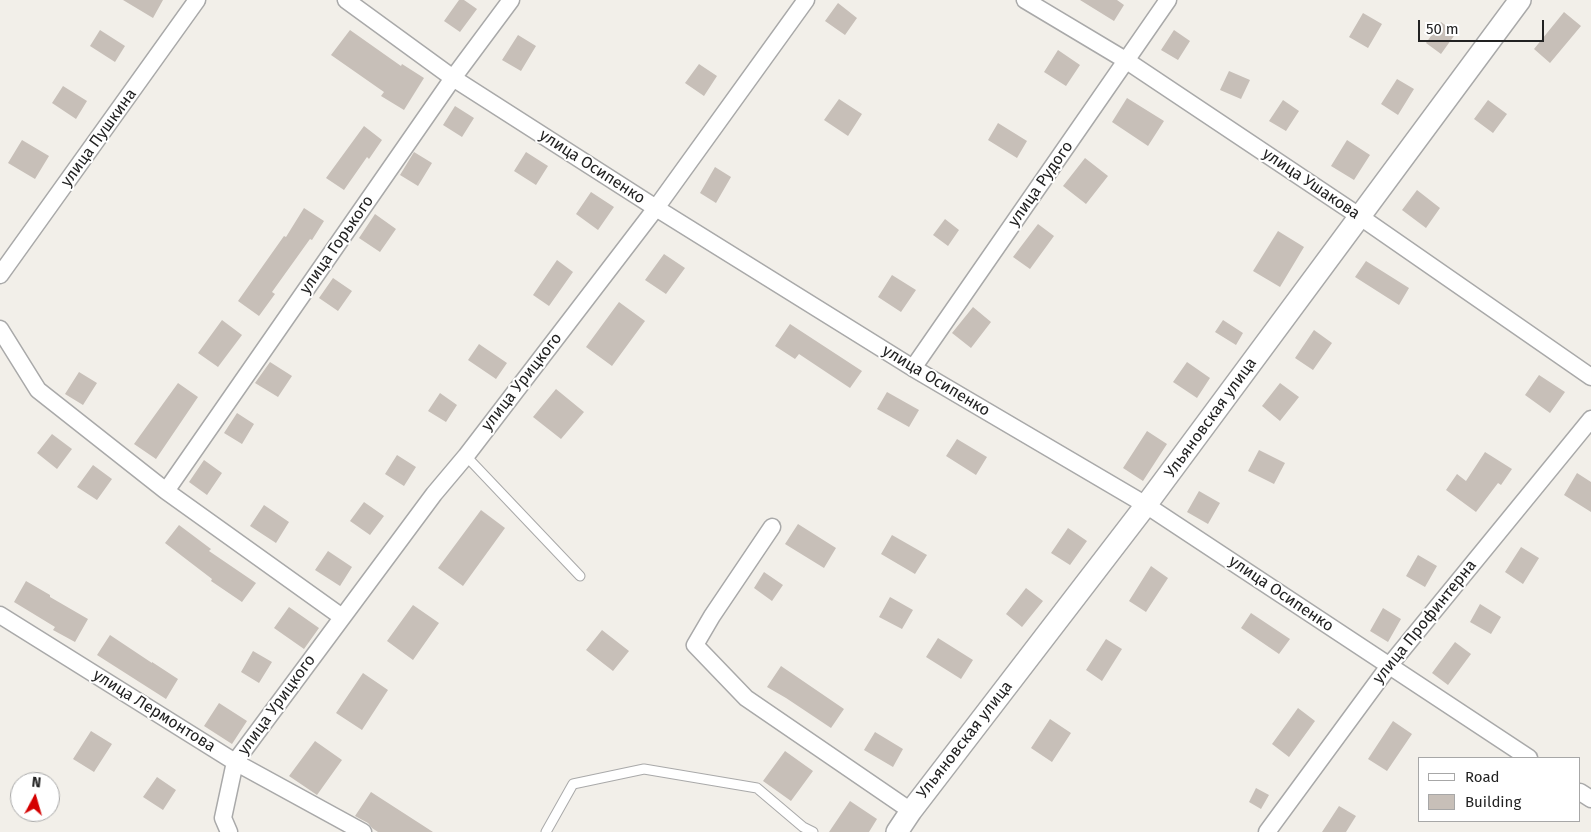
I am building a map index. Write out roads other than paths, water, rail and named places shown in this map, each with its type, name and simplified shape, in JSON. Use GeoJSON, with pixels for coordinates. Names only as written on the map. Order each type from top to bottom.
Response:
{"type":"FeatureCollection","features":[{"type":"Feature","properties":{"kind":"street","name":"улица Пушкина"},"geometry":{"type":"LineString","coordinates":[[0,275],[198,0]]}},
{"type":"Feature","properties":{"kind":"street","name":"улица Осипенко"},"geometry":{"type":"LineString","coordinates":[[346,0],[454,78],[656,208],[913,368],[1146,505],[1527,757]]}},
{"type":"Feature","properties":{"kind":"street","name":"улица Горького"},"geometry":{"type":"LineString","coordinates":[[166,491],[454,78],[511,0]]}},
{"type":"Feature","properties":{"kind":"street","name":"улица Урицкого"},"geometry":{"type":"LineString","coordinates":[[235,762],[434,494],[466,456],[656,208],[806,0]]}},
{"type":"Feature","properties":{"kind":"street","name":"улица Ушакова"},"geometry":{"type":"LineString","coordinates":[[1025,0],[1127,61],[1359,216],[1591,378]]}},
{"type":"Feature","properties":{"kind":"street","name":"улица Рудого"},"geometry":{"type":"LineString","coordinates":[[913,368],[1168,0]]}},
{"type":"Feature","properties":{"kind":"street","name":"Ульяновская улица"},"geometry":{"type":"LineString","coordinates":[[897,832],[911,811],[1146,505],[1520,0]]}},
{"type":"Feature","properties":{"kind":"street"},"geometry":{"type":"LineString","coordinates":[[0,329],[38,390],[166,491],[342,617]]}},
{"type":"Feature","properties":{"kind":"street","name":"улица Профинтерна"},"geometry":{"type":"LineString","coordinates":[[1267,832],[1389,666],[1591,419]]}},
{"type":"Feature","properties":{"kind":"street"},"geometry":{"type":"LineString","coordinates":[[772,527],[712,616],[695,646],[746,698],[911,811]]}},
{"type":"Feature","properties":{"kind":"street","name":"улица Лермонтова"},"geometry":{"type":"LineString","coordinates":[[0,615],[235,762],[363,832]]}},
{"type":"Feature","properties":{"kind":"street"},"geometry":{"type":"LineString","coordinates":[[228,832],[223,818],[235,762]]}},
{"type":"Feature","properties":{"kind":"lane"},"geometry":{"type":"LineString","coordinates":[[466,456],[580,576]]}},
{"type":"Feature","properties":{"kind":"lane"},"geometry":{"type":"LineString","coordinates":[[546,832],[573,784],[644,769],[757,788],[813,832]]}}]}
